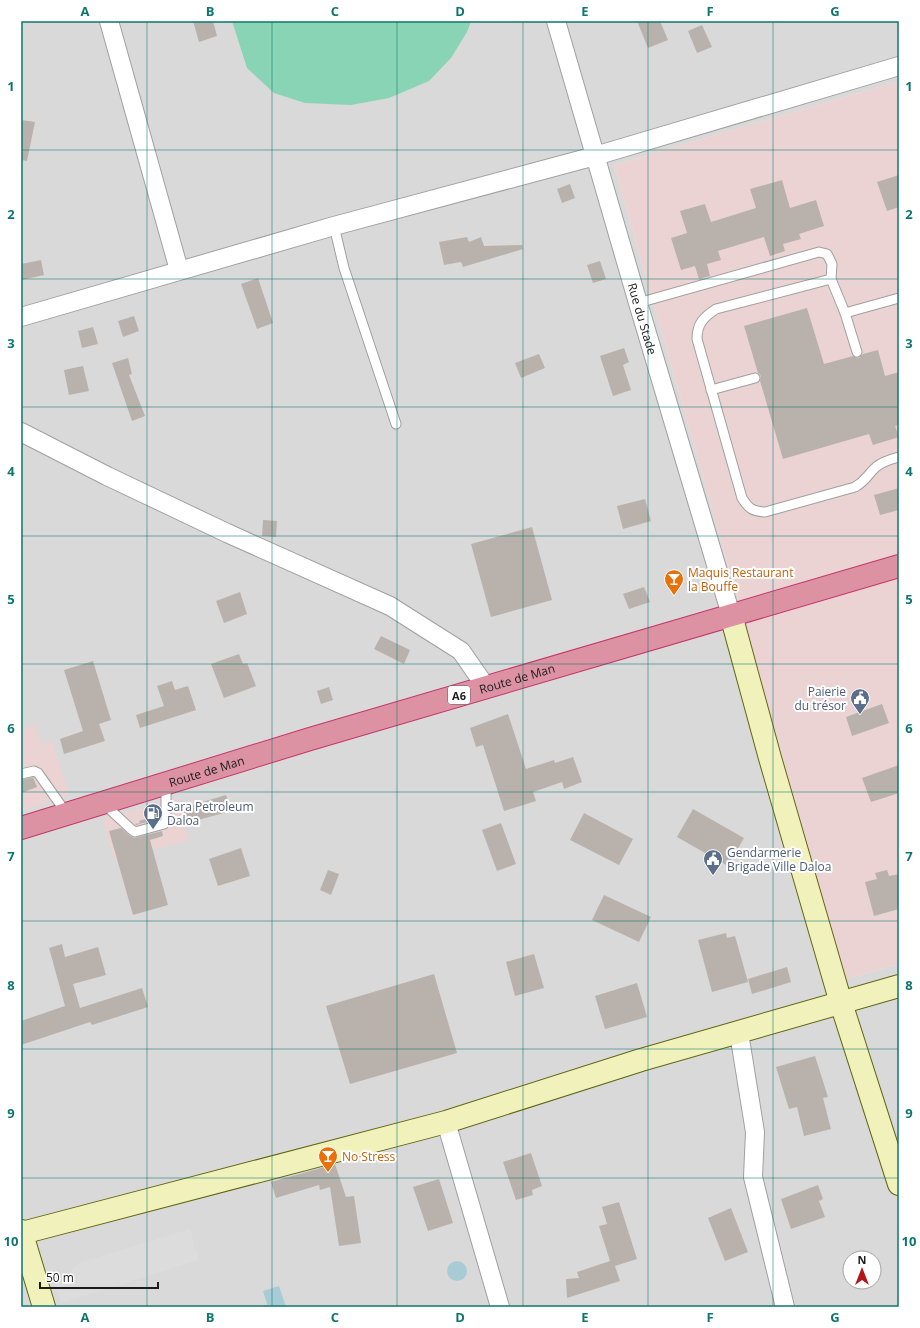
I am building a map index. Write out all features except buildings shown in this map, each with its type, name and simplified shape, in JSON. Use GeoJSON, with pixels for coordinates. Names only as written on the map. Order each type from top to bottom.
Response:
{"type":"FeatureCollection","features":[{"type":"Feature","properties":{"kind":"highway","name":"Route de Man"},"geometry":{"type":"LineString","coordinates":[[21,828],[310,739],[899,566]]}},
{"type":"Feature","properties":{"kind":"street"},"geometry":{"type":"LineString","coordinates":[[108,21],[179,270]]}},
{"type":"Feature","properties":{"kind":"street","name":"Rue du Stade"},"geometry":{"type":"LineString","coordinates":[[556,21],[594,156],[731,615]]}},
{"type":"Feature","properties":{"kind":"street"},"geometry":{"type":"LineString","coordinates":[[21,317],[334,226],[594,156],[899,66]]}},
{"type":"Feature","properties":{"kind":"street"},"geometry":{"type":"LineString","coordinates":[[21,432],[164,503],[390,606],[461,651],[486,688]]}},
{"type":"Feature","properties":{"kind":"street"},"geometry":{"type":"LineString","coordinates":[[731,615],[770,758],[842,1003],[899,1184]]}},
{"type":"Feature","properties":{"kind":"street"},"geometry":{"type":"LineString","coordinates":[[44,1307],[21,1232],[446,1122],[641,1060],[899,986]]}},
{"type":"Feature","properties":{"kind":"street"},"geometry":{"type":"LineString","coordinates":[[740,1032],[755,1132],[753,1177],[785,1307]]}},
{"type":"Feature","properties":{"kind":"street"},"geometry":{"type":"LineString","coordinates":[[446,1122],[500,1307]]}},
{"type":"Feature","properties":{"kind":"lane"},"geometry":{"type":"LineString","coordinates":[[334,226],[344,268],[396,424]]}},
{"type":"Feature","properties":{"kind":"lane"},"geometry":{"type":"LineString","coordinates":[[638,303],[819,252],[827,254],[832,264],[831,279],[845,313],[857,352]]}},
{"type":"Feature","properties":{"kind":"lane"},"geometry":{"type":"LineString","coordinates":[[831,279],[716,309],[706,315],[700,322],[697,330],[697,339],[742,498],[748,507],[756,511],[765,512],[855,487],[864,481],[876,468],[888,460],[899,457]]}},
{"type":"Feature","properties":{"kind":"lane"},"geometry":{"type":"LineString","coordinates":[[845,313],[899,298]]}},
{"type":"Feature","properties":{"kind":"lane"},"geometry":{"type":"LineString","coordinates":[[711,390],[755,378]]}},
{"type":"Feature","properties":{"kind":"lane"},"geometry":{"type":"LineString","coordinates":[[21,774],[34,771],[38,773],[67,814]]}},
{"type":"Feature","properties":{"kind":"lane"},"geometry":{"type":"LineString","coordinates":[[104,803],[132,830],[138,832],[166,823],[166,784]]}},
{"type":"Feature","properties":{"kind":"shaded area"},"geometry":{"type":"Polygon","coordinates":[[[21,21],[899,21],[899,81],[614,165],[846,979],[899,964],[899,1307],[21,1307],[21,21]]]}},
{"type":"Feature","properties":{"kind":"shaded area"},"geometry":{"type":"Polygon","coordinates":[[[899,81],[899,964],[846,979],[614,165],[899,81]]]}},
{"type":"Feature","properties":{"kind":"shaded area"},"geometry":{"type":"Polygon","coordinates":[[[35,725],[41,744],[52,741],[69,795],[21,811],[21,730],[35,725]]]}},
{"type":"Feature","properties":{"kind":"shaded area"},"geometry":{"type":"Polygon","coordinates":[[[177,798],[189,840],[114,860],[103,819],[177,798]]]}},
{"type":"Feature","properties":{"kind":"shaded area"},"geometry":{"type":"Polygon","coordinates":[[[190,1229],[199,1260],[61,1303],[56,1285],[79,1263],[190,1229]]]}},
{"type":"Feature","properties":{"kind":"green space"},"geometry":{"type":"Polygon","coordinates":[[[232,21],[471,21],[467,32],[451,58],[429,81],[389,98],[351,105],[305,103],[274,93],[247,68],[232,21]]]}},
{"type":"Feature","properties":{"kind":"water"},"geometry":{"type":"Polygon","coordinates":[[[457,1261],[464,1264],[467,1271],[464,1278],[457,1281],[450,1278],[447,1271],[450,1264],[457,1261]]]}},
{"type":"Feature","properties":{"kind":"water"},"geometry":{"type":"Polygon","coordinates":[[[279,1286],[286,1307],[268,1307],[263,1291],[279,1286]]]}},
{"type":"Feature","properties":{"kind":"place","name":"Maquis Restaurant la Bouffe"},"geometry":{"type":"Point","coordinates":[674,596]}},
{"type":"Feature","properties":{"kind":"place","name":"Paierie du trésor"},"geometry":{"type":"Point","coordinates":[860,715]}},
{"type":"Feature","properties":{"kind":"place","name":"Sara Petroleum Daloa"},"geometry":{"type":"Point","coordinates":[153,830]}},
{"type":"Feature","properties":{"kind":"place","name":"Gendarmerie Brigade Ville Daloa"},"geometry":{"type":"Point","coordinates":[713,876]}},
{"type":"Feature","properties":{"kind":"place","name":"No Stress"},"geometry":{"type":"Point","coordinates":[328,1173]}}]}
